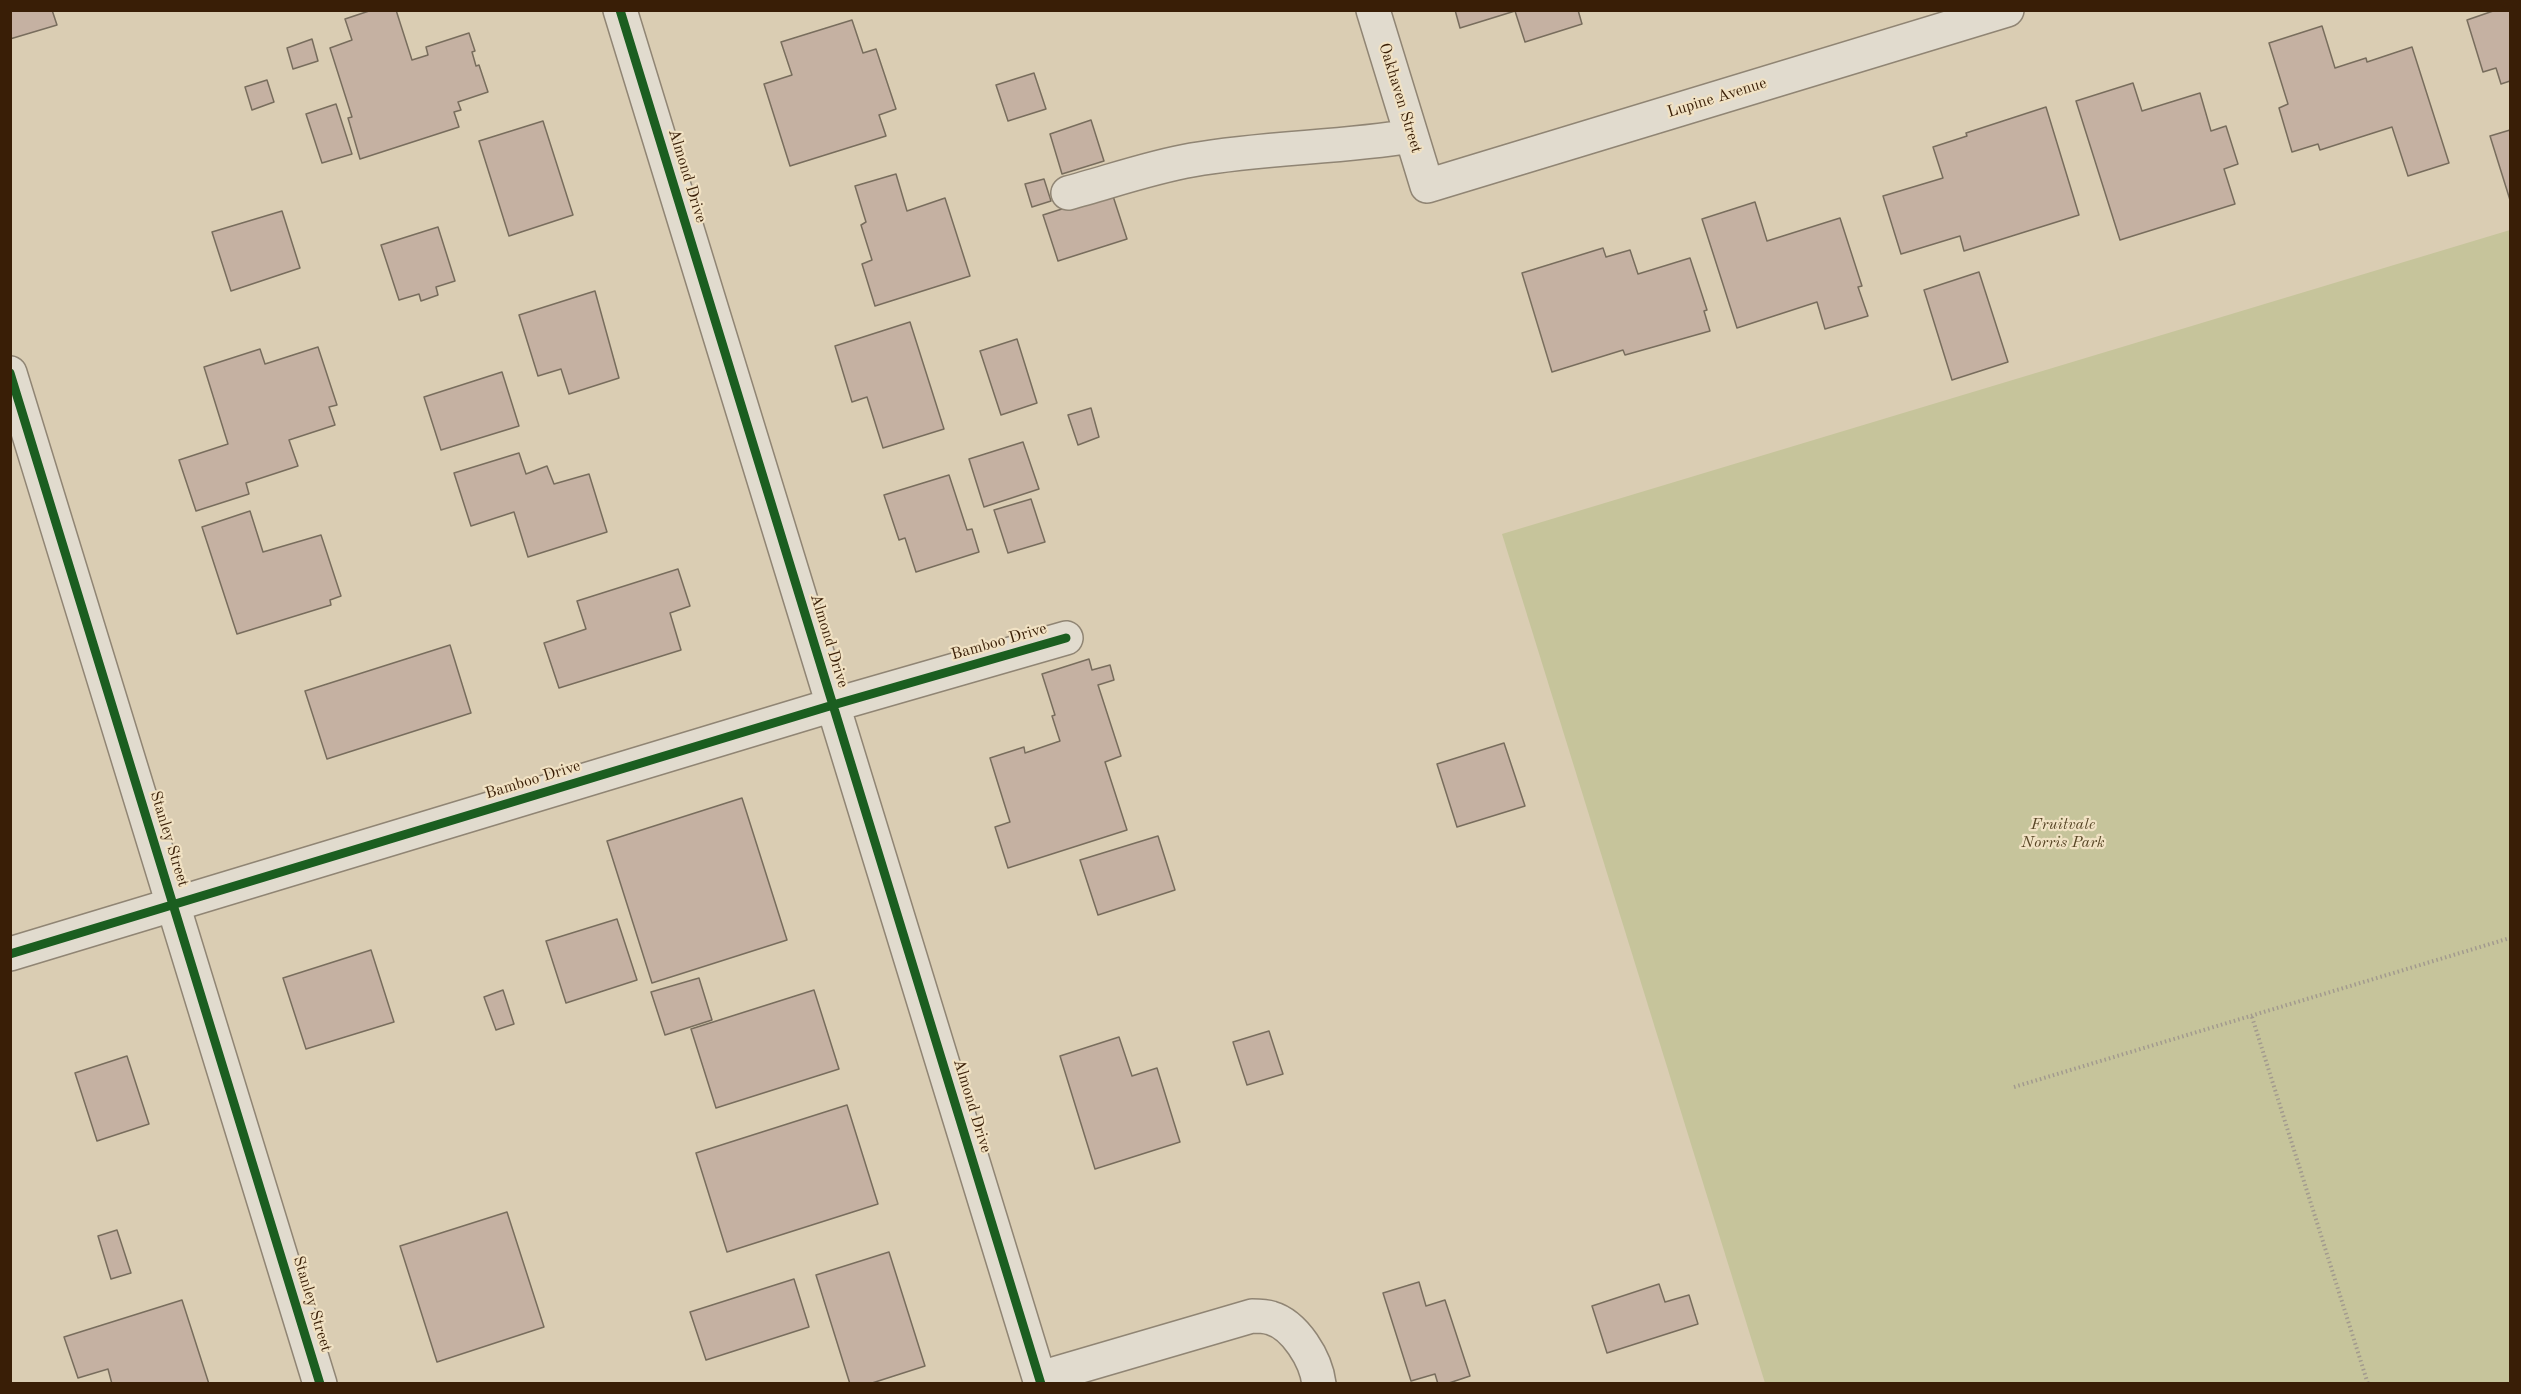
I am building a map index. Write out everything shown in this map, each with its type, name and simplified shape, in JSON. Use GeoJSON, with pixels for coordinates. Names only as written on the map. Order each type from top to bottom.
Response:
{"type":"FeatureCollection","features":[{"type":"Feature","properties":{"kind":"street","name":"Almond Drive"},"geometry":{"type":"LineString","coordinates":[[620,10],[1040,1381]]}},
{"type":"Feature","properties":{"kind":"street","name":"Oakhaven Street"},"geometry":{"type":"LineString","coordinates":[[1373,10],[1427,186]]}},
{"type":"Feature","properties":{"kind":"street","name":"Lupine Avenue"},"geometry":{"type":"LineString","coordinates":[[1427,186],[2007,10]]}},
{"type":"Feature","properties":{"kind":"street"},"geometry":{"type":"LineString","coordinates":[[1068,193],[1191,160],[1280,148],[1383,141],[1411,136]]}},
{"type":"Feature","properties":{"kind":"street","name":"Stanley Street"},"geometry":{"type":"LineString","coordinates":[[10,373],[320,1383]]}},
{"type":"Feature","properties":{"kind":"street","name":"Bamboo Drive"},"geometry":{"type":"LineString","coordinates":[[10,954],[833,705],[1066,638]]}},
{"type":"Feature","properties":{"kind":"street"},"geometry":{"type":"LineString","coordinates":[[1040,1381],[1252,1316],[1272,1318],[1292,1330],[1310,1358],[1319,1383]]}},
{"type":"Feature","properties":{"kind":"path"},"geometry":{"type":"LineString","coordinates":[[2014,1087],[2511,938]]}},
{"type":"Feature","properties":{"kind":"path"},"geometry":{"type":"LineString","coordinates":[[2252,1017],[2367,1383]]}},
{"type":"Feature","properties":{"kind":"green space","name":"Fruitvale Norris Park"},"geometry":{"type":"Polygon","coordinates":[[[2510,230],[2510,1383],[1765,1383],[1502,534],[2510,230]]]}},
{"type":"Feature","properties":{"kind":"building"},"geometry":{"type":"Polygon","coordinates":[[[10,10],[52,10],[57,25],[10,39],[10,10]]]}},
{"type":"Feature","properties":{"kind":"building"},"geometry":{"type":"Polygon","coordinates":[[[372,10],[396,10],[412,60],[428,55],[426,47],[469,33],[475,51],[472,52],[476,66],[479,65],[488,92],[458,102],[461,110],[454,112],[459,127],[360,159],[348,118],[352,117],[330,48],[352,40],[345,19],[372,10]]]}},
{"type":"Feature","properties":{"kind":"building"},"geometry":{"type":"Polygon","coordinates":[[[1455,10],[1578,10],[1582,24],[1525,42],[1515,11],[1460,28],[1455,10]]]}},
{"type":"Feature","properties":{"kind":"building"},"geometry":{"type":"Polygon","coordinates":[[[2496,10],[2510,10],[2510,81],[2501,84],[2496,68],[2483,72],[2467,20],[2496,10]]]}},
{"type":"Feature","properties":{"kind":"building"},"geometry":{"type":"Polygon","coordinates":[[[852,20],[863,53],[876,49],[896,109],[879,115],[886,136],[790,166],[764,84],[792,75],[781,42],[852,20]]]}},
{"type":"Feature","properties":{"kind":"building"},"geometry":{"type":"Polygon","coordinates":[[[2322,26],[2335,68],[2366,58],[2367,62],[2412,47],[2449,163],[2408,176],[2392,127],[2320,150],[2318,144],[2292,152],[2279,108],[2288,104],[2269,43],[2322,26]]]}},
{"type":"Feature","properties":{"kind":"building"},"geometry":{"type":"Polygon","coordinates":[[[312,39],[318,61],[293,69],[287,48],[312,39]]]}},
{"type":"Feature","properties":{"kind":"building"},"geometry":{"type":"Polygon","coordinates":[[[1034,73],[1046,109],[1008,121],[996,85],[1034,73]]]}},
{"type":"Feature","properties":{"kind":"building"},"geometry":{"type":"Polygon","coordinates":[[[267,80],[274,102],[252,110],[245,87],[267,80]]]}},
{"type":"Feature","properties":{"kind":"building"},"geometry":{"type":"Polygon","coordinates":[[[2133,83],[2142,111],[2200,93],[2211,131],[2226,126],[2238,164],[2224,169],[2235,204],[2120,240],[2076,101],[2133,83]]]}},
{"type":"Feature","properties":{"kind":"building"},"geometry":{"type":"Polygon","coordinates":[[[336,104],[352,154],[322,163],[306,114],[336,104]]]}},
{"type":"Feature","properties":{"kind":"building"},"geometry":{"type":"Polygon","coordinates":[[[2046,107],[2079,215],[1964,251],[1960,236],[1901,254],[1883,196],[1943,178],[1933,147],[1967,136],[1966,133],[2046,107]]]}},
{"type":"Feature","properties":{"kind":"building"},"geometry":{"type":"Polygon","coordinates":[[[1091,120],[1104,161],[1062,174],[1050,134],[1091,120]]]}},
{"type":"Feature","properties":{"kind":"building"},"geometry":{"type":"Polygon","coordinates":[[[543,121],[573,215],[509,236],[479,141],[543,121]]]}},
{"type":"Feature","properties":{"kind":"building"},"geometry":{"type":"Polygon","coordinates":[[[2510,130],[2510,200],[2490,136],[2510,130]]]}},
{"type":"Feature","properties":{"kind":"building"},"geometry":{"type":"Polygon","coordinates":[[[896,174],[907,211],[945,198],[970,276],[875,306],[862,264],[872,260],[861,225],[866,222],[855,186],[896,174]]]}},
{"type":"Feature","properties":{"kind":"building"},"geometry":{"type":"Polygon","coordinates":[[[1044,179],[1051,201],[1032,207],[1025,184],[1044,179]]]}},
{"type":"Feature","properties":{"kind":"building"},"geometry":{"type":"Polygon","coordinates":[[[1112,193],[1127,239],[1058,261],[1043,215],[1112,193]]]}},
{"type":"Feature","properties":{"kind":"building"},"geometry":{"type":"Polygon","coordinates":[[[1755,202],[1767,241],[1840,218],[1862,286],[1858,287],[1868,316],[1825,329],[1817,302],[1737,328],[1702,219],[1755,202]]]}},
{"type":"Feature","properties":{"kind":"building"},"geometry":{"type":"Polygon","coordinates":[[[282,211],[300,268],[231,291],[212,232],[282,211]]]}},
{"type":"Feature","properties":{"kind":"building"},"geometry":{"type":"Polygon","coordinates":[[[438,227],[455,281],[436,287],[438,295],[421,301],[419,294],[399,300],[381,245],[438,227]]]}},
{"type":"Feature","properties":{"kind":"building"},"geometry":{"type":"Polygon","coordinates":[[[1603,248],[1606,257],[1630,250],[1638,274],[1690,258],[1707,310],[1704,311],[1710,331],[1625,355],[1623,350],[1552,372],[1522,273],[1603,248]]]}},
{"type":"Feature","properties":{"kind":"building"},"geometry":{"type":"Polygon","coordinates":[[[1979,272],[2008,362],[1952,380],[1924,290],[1979,272]]]}},
{"type":"Feature","properties":{"kind":"building"},"geometry":{"type":"Polygon","coordinates":[[[595,291],[619,378],[569,394],[561,369],[538,376],[519,315],[595,291]]]}},
{"type":"Feature","properties":{"kind":"building"},"geometry":{"type":"Polygon","coordinates":[[[910,322],[944,429],[883,448],[867,397],[852,402],[835,346],[910,322]]]}},
{"type":"Feature","properties":{"kind":"building"},"geometry":{"type":"Polygon","coordinates":[[[1017,339],[1037,403],[1001,415],[980,351],[1017,339]]]}},
{"type":"Feature","properties":{"kind":"building"},"geometry":{"type":"Polygon","coordinates":[[[318,347],[337,405],[329,407],[335,425],[289,440],[298,466],[246,483],[249,494],[196,511],[179,460],[228,444],[204,367],[260,349],[265,364],[318,347]]]}},
{"type":"Feature","properties":{"kind":"building"},"geometry":{"type":"Polygon","coordinates":[[[502,372],[519,426],[441,450],[424,397],[502,372]]]}},
{"type":"Feature","properties":{"kind":"building"},"geometry":{"type":"Polygon","coordinates":[[[1091,408],[1099,437],[1078,445],[1068,415],[1091,408]]]}},
{"type":"Feature","properties":{"kind":"building"},"geometry":{"type":"Polygon","coordinates":[[[1023,442],[1039,489],[984,507],[969,459],[1023,442]]]}},
{"type":"Feature","properties":{"kind":"building"},"geometry":{"type":"Polygon","coordinates":[[[519,453],[526,474],[547,466],[554,484],[589,474],[607,532],[528,557],[514,512],[471,526],[454,473],[519,453]]]}},
{"type":"Feature","properties":{"kind":"building"},"geometry":{"type":"Polygon","coordinates":[[[949,475],[967,530],[972,529],[979,552],[916,572],[905,538],[899,540],[884,495],[949,475]]]}},
{"type":"Feature","properties":{"kind":"building"},"geometry":{"type":"Polygon","coordinates":[[[1031,499],[1045,542],[1008,553],[994,510],[1031,499]]]}},
{"type":"Feature","properties":{"kind":"building"},"geometry":{"type":"Polygon","coordinates":[[[250,511],[263,552],[321,535],[341,596],[330,600],[331,605],[237,634],[202,527],[250,511]]]}},
{"type":"Feature","properties":{"kind":"building"},"geometry":{"type":"Polygon","coordinates":[[[678,569],[690,606],[670,613],[681,650],[559,688],[544,643],[586,629],[577,601],[678,569]]]}},
{"type":"Feature","properties":{"kind":"building"},"geometry":{"type":"Polygon","coordinates":[[[450,645],[471,713],[327,759],[305,691],[450,645]]]}},
{"type":"Feature","properties":{"kind":"building"},"geometry":{"type":"Polygon","coordinates":[[[1089,659],[1092,670],[1110,665],[1114,680],[1098,685],[1121,756],[1105,762],[1127,830],[1008,868],[995,827],[1010,822],[990,758],[1024,747],[1025,753],[1060,741],[1052,716],[1055,715],[1042,674],[1089,659]]]}},
{"type":"Feature","properties":{"kind":"building"},"geometry":{"type":"Polygon","coordinates":[[[1504,743],[1525,806],[1457,827],[1437,764],[1504,743]]]}},
{"type":"Feature","properties":{"kind":"building"},"geometry":{"type":"Polygon","coordinates":[[[742,798],[787,940],[652,983],[607,841],[742,798]]]}},
{"type":"Feature","properties":{"kind":"building"},"geometry":{"type":"Polygon","coordinates":[[[1158,836],[1175,890],[1098,915],[1080,860],[1158,836]]]}},
{"type":"Feature","properties":{"kind":"building"},"geometry":{"type":"Polygon","coordinates":[[[617,919],[637,980],[566,1003],[546,941],[617,919]]]}},
{"type":"Feature","properties":{"kind":"building"},"geometry":{"type":"Polygon","coordinates":[[[371,950],[394,1022],[306,1049],[283,978],[371,950]]]}},
{"type":"Feature","properties":{"kind":"building"},"geometry":{"type":"Polygon","coordinates":[[[699,978],[712,1020],[665,1035],[651,992],[699,978]]]}},
{"type":"Feature","properties":{"kind":"building"},"geometry":{"type":"Polygon","coordinates":[[[503,990],[514,1024],[496,1030],[484,997],[503,990]]]}},
{"type":"Feature","properties":{"kind":"building"},"geometry":{"type":"Polygon","coordinates":[[[814,990],[839,1069],[716,1108],[691,1029],[814,990]]]}},
{"type":"Feature","properties":{"kind":"building"},"geometry":{"type":"Polygon","coordinates":[[[1269,1031],[1283,1074],[1247,1085],[1233,1042],[1269,1031]]]}},
{"type":"Feature","properties":{"kind":"building"},"geometry":{"type":"Polygon","coordinates":[[[1119,1037],[1132,1076],[1157,1068],[1180,1142],[1095,1169],[1060,1056],[1119,1037]]]}},
{"type":"Feature","properties":{"kind":"building"},"geometry":{"type":"Polygon","coordinates":[[[127,1056],[149,1124],[97,1141],[75,1073],[127,1056]]]}},
{"type":"Feature","properties":{"kind":"building"},"geometry":{"type":"Polygon","coordinates":[[[847,1105],[878,1204],[727,1252],[696,1153],[847,1105]]]}},
{"type":"Feature","properties":{"kind":"building"},"geometry":{"type":"Polygon","coordinates":[[[507,1212],[544,1327],[437,1362],[400,1246],[507,1212]]]}},
{"type":"Feature","properties":{"kind":"building"},"geometry":{"type":"Polygon","coordinates":[[[117,1230],[131,1273],[111,1279],[98,1236],[117,1230]]]}},
{"type":"Feature","properties":{"kind":"building"},"geometry":{"type":"Polygon","coordinates":[[[889,1252],[925,1366],[869,1384],[850,1384],[816,1275],[889,1252]]]}},
{"type":"Feature","properties":{"kind":"building"},"geometry":{"type":"Polygon","coordinates":[[[794,1279],[809,1327],[706,1360],[690,1312],[794,1279]]]}},
{"type":"Feature","properties":{"kind":"building"},"geometry":{"type":"Polygon","coordinates":[[[1419,1282],[1426,1306],[1445,1300],[1470,1376],[1446,1384],[1438,1384],[1435,1374],[1411,1381],[1383,1293],[1419,1282]]]}},
{"type":"Feature","properties":{"kind":"building"},"geometry":{"type":"Polygon","coordinates":[[[1659,1284],[1665,1302],[1689,1295],[1698,1324],[1607,1353],[1592,1306],[1659,1284]]]}},
{"type":"Feature","properties":{"kind":"building"},"geometry":{"type":"Polygon","coordinates":[[[182,1300],[209,1384],[112,1384],[108,1369],[78,1378],[64,1337],[182,1300]]]}},
{"type":"Feature","properties":{"kind":"cycle path"},"geometry":{"type":"LineString","coordinates":[[620,10],[1041,1384]]}},
{"type":"Feature","properties":{"kind":"cycle path"},"geometry":{"type":"LineString","coordinates":[[10,373],[320,1384]]}},
{"type":"Feature","properties":{"kind":"cycle path"},"geometry":{"type":"LineString","coordinates":[[10,954],[833,705],[1066,638]]}}]}
